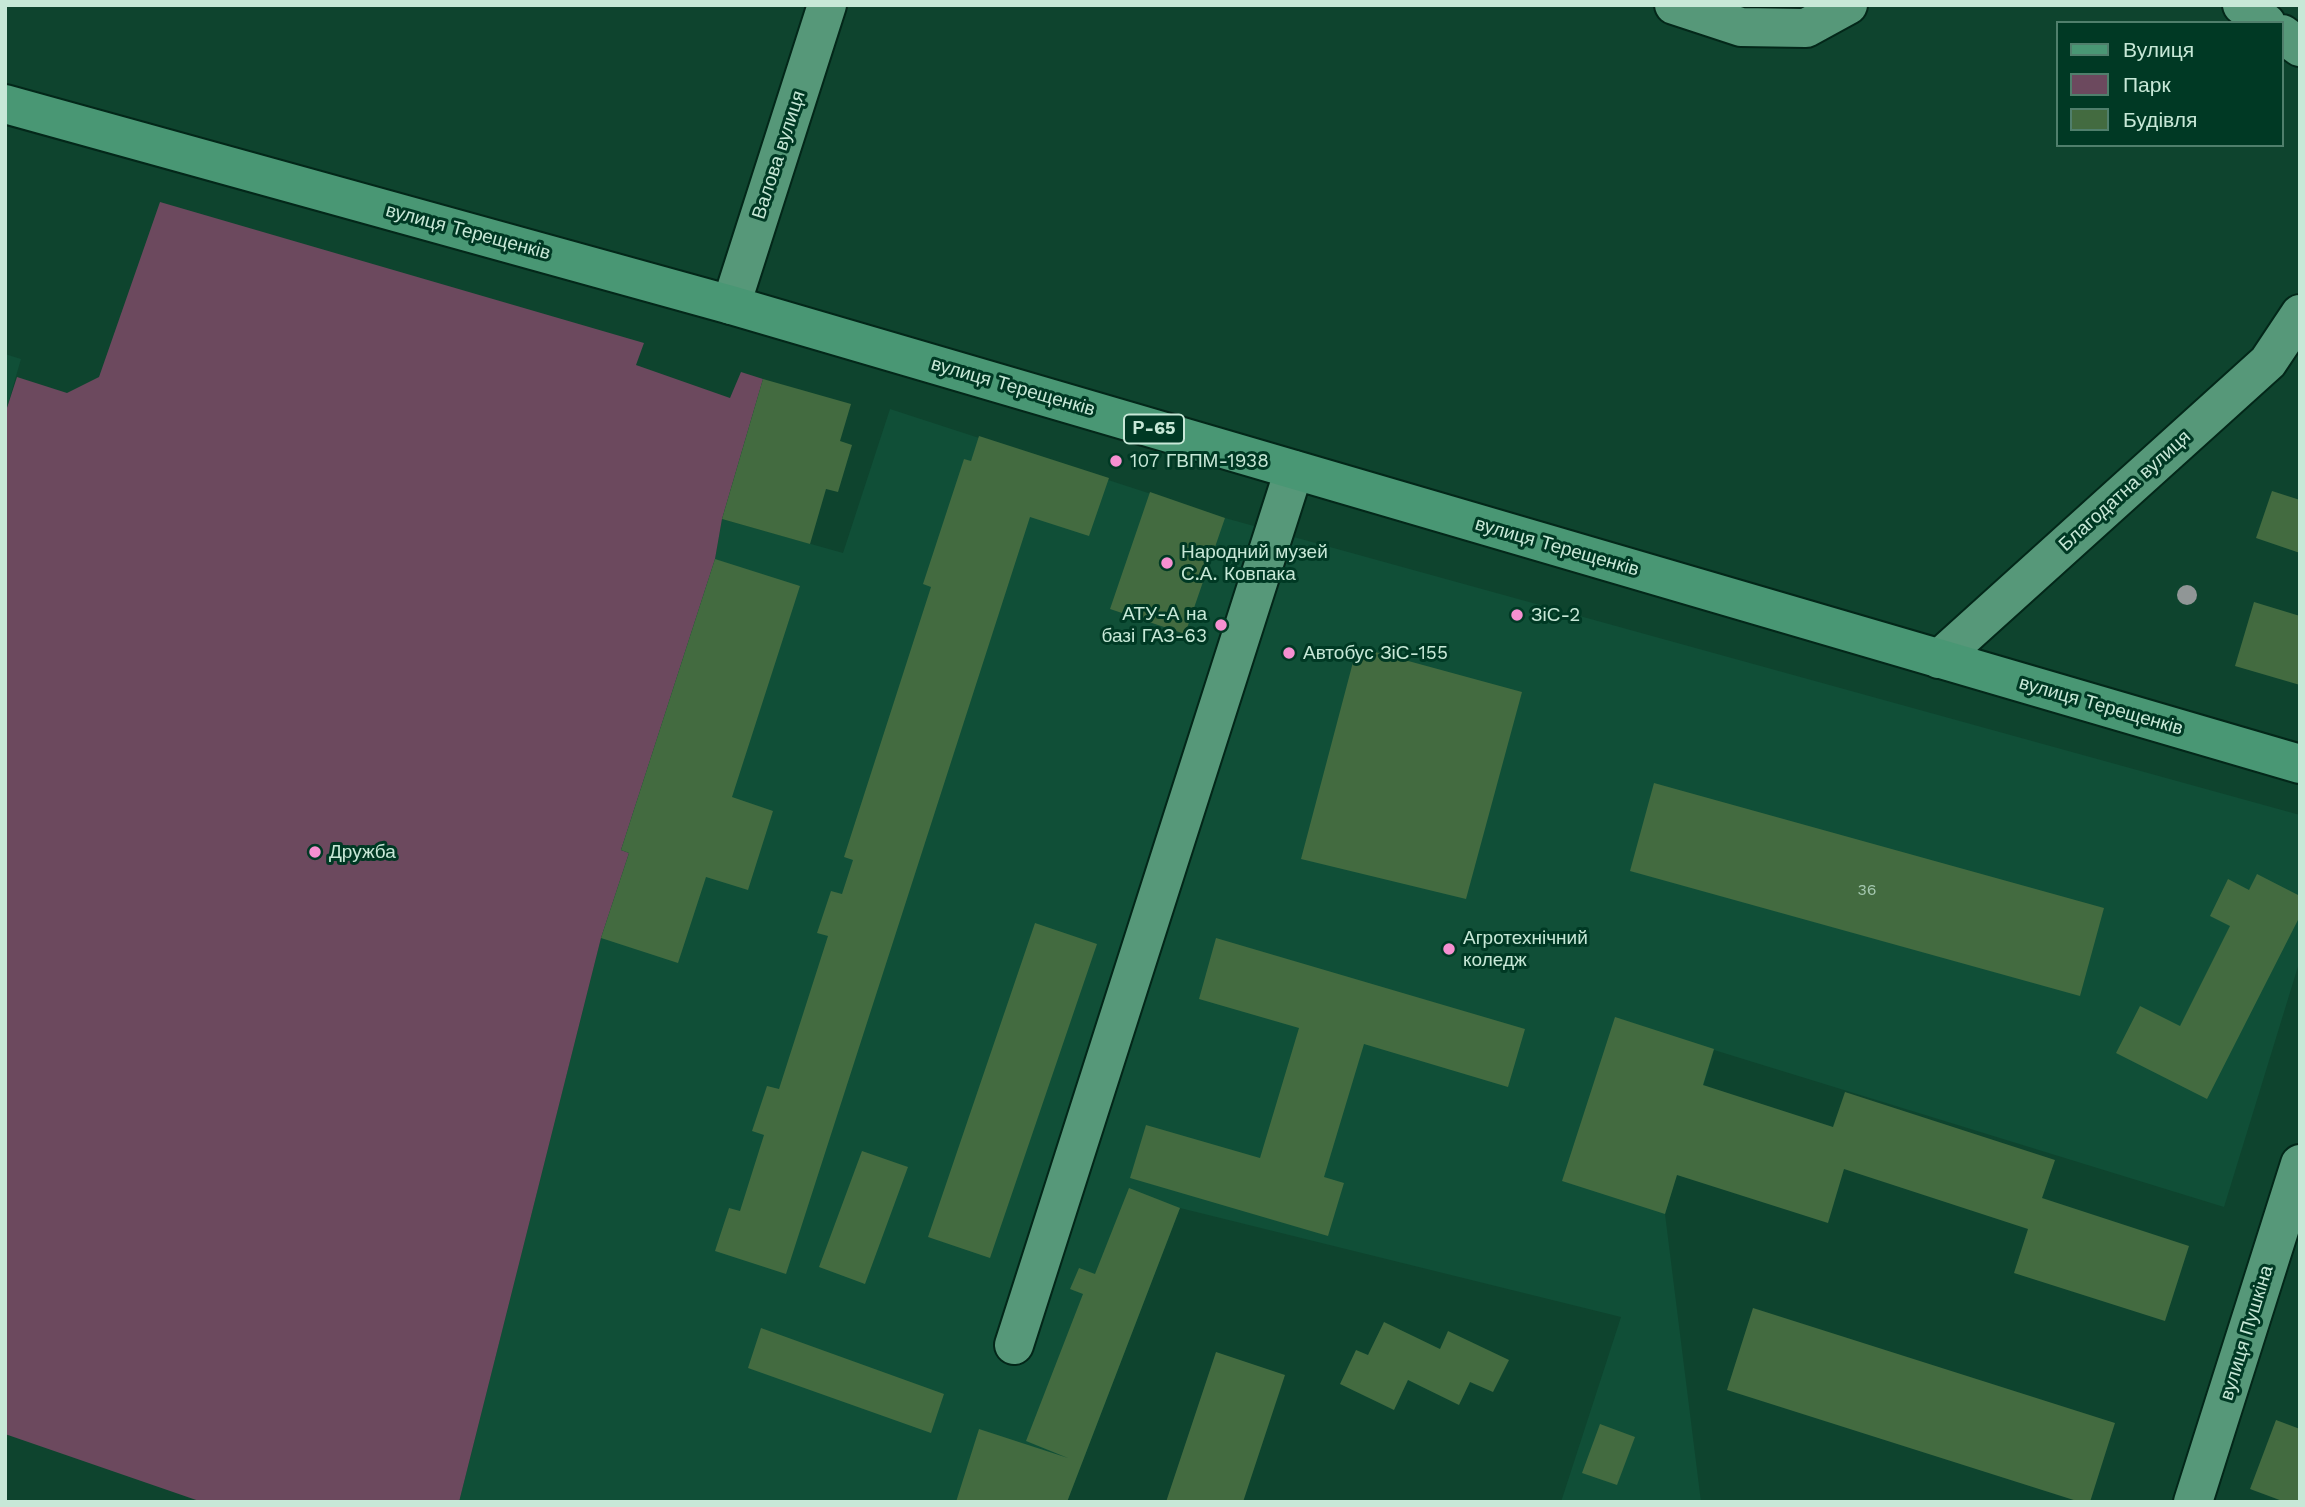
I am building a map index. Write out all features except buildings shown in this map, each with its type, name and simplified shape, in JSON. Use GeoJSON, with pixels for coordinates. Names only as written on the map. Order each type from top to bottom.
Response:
{"type":"FeatureCollection","features":[{"type":"Feature","properties":{"kind":"main road","name":"вулиця Терещенків"},"geometry":{"type":"LineString","coordinates":[[5,104],[731,305],[2300,764]]}},
{"type":"Feature","properties":{"kind":"street","name":"Валова вулиця"},"geometry":{"type":"LineString","coordinates":[[731,305],[827,5]]}},
{"type":"Feature","properties":{"kind":"street"},"geometry":{"type":"LineString","coordinates":[[1674,5],[1741,27],[1806,27],[1848,5]]}},
{"type":"Feature","properties":{"kind":"street"},"geometry":{"type":"LineString","coordinates":[[2242,5],[2263,21]]}},
{"type":"Feature","properties":{"kind":"street"},"geometry":{"type":"LineString","coordinates":[[2284,35],[2300,47]]}},
{"type":"Feature","properties":{"kind":"street","name":"Благодатна вулиця"},"geometry":{"type":"LineString","coordinates":[[1939,659],[2267,362],[2300,314]]}},
{"type":"Feature","properties":{"kind":"street"},"geometry":{"type":"LineString","coordinates":[[1014,1345],[1294,470]]}},
{"type":"Feature","properties":{"kind":"street","name":"вулиця Пушкіна"},"geometry":{"type":"LineString","coordinates":[[2193,1502],[2300,1164]]}},
{"type":"Feature","properties":{"kind":"shaded area"},"geometry":{"type":"Polygon","coordinates":[[[5,354],[21,359],[5,414],[5,354]]]}},
{"type":"Feature","properties":{"kind":"shaded area","name":"Агротехнічний коледж"},"geometry":{"type":"Polygon","coordinates":[[[890,409],[1225,518],[2300,815],[2300,960],[2224,1207],[1714,1050],[1665,1214],[1701,1502],[1561,1502],[1621,1317],[1180,1208],[1067,1502],[459,1502],[601,938],[629,853],[621,850],[715,559],[722,519],[843,553],[890,409]]]}},
{"type":"Feature","properties":{"kind":"green space","name":"Дружба"},"geometry":{"type":"Polygon","coordinates":[[[160,202],[644,343],[636,365],[730,398],[741,372],[763,379],[722,519],[715,559],[621,850],[629,853],[601,938],[459,1502],[202,1502],[5,1434],[5,414],[17,377],[67,393],[99,377],[160,202]]]}},
{"type":"Feature","properties":{"kind":"place","name":"107 ГВПМ-1938"},"geometry":{"type":"Point","coordinates":[1116,461]}},
{"type":"Feature","properties":{"kind":"place","name":"Народний музей С.А. Ковпака"},"geometry":{"type":"Point","coordinates":[1167,563]}},
{"type":"Feature","properties":{"kind":"place","name":"ЗіС-2"},"geometry":{"type":"Point","coordinates":[1517,615]}},
{"type":"Feature","properties":{"kind":"place","name":"АТУ-А на базі ГАЗ-63"},"geometry":{"type":"Point","coordinates":[1221,625]}},
{"type":"Feature","properties":{"kind":"place","name":"Автобус ЗіС-155"},"geometry":{"type":"Point","coordinates":[1289,653]}},
{"type":"Feature","properties":{"kind":"place","name":"Дружба"},"geometry":{"type":"Point","coordinates":[315,852]}},
{"type":"Feature","properties":{"kind":"place","name":"Агротехнічний коледж"},"geometry":{"type":"Point","coordinates":[1449,949]}}]}
